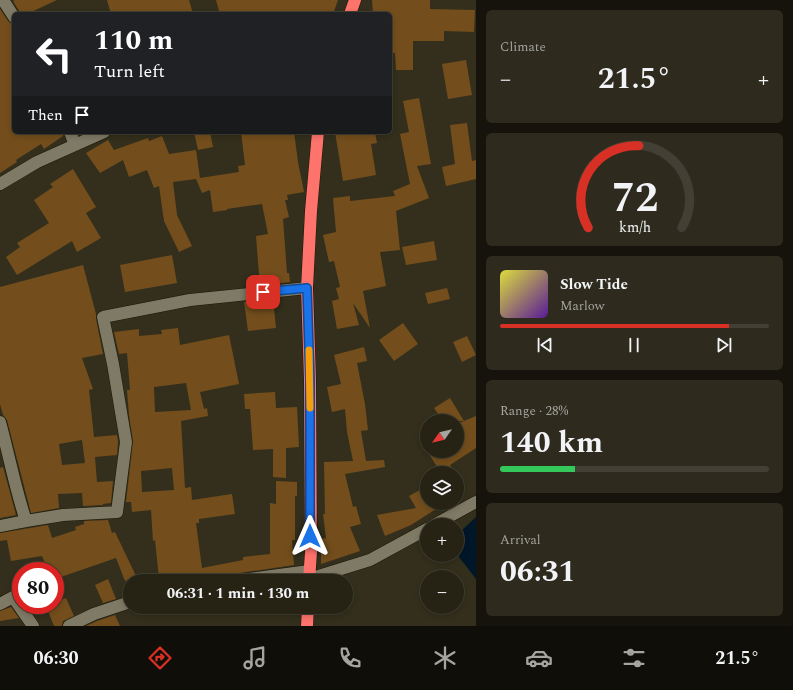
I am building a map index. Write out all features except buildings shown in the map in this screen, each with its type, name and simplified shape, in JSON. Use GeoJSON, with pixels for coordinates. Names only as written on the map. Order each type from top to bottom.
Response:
{"type":"FeatureCollection","features":[{"type":"Feature","properties":{"kind":"highway"},"geometry":{"type":"LineString","coordinates":[[351,12],[355,0]]}},
{"type":"Feature","properties":{"kind":"highway"},"geometry":{"type":"LineString","coordinates":[[309,574],[311,552],[310,388],[307,288],[318,134]]}},
{"type":"Feature","properties":{"kind":"highway"},"geometry":{"type":"LineString","coordinates":[[307,626],[308,614]]}},
{"type":"Feature","properties":{"kind":"street"},"geometry":{"type":"LineString","coordinates":[[3,0],[12,14]]}},
{"type":"Feature","properties":{"kind":"street"},"geometry":{"type":"LineString","coordinates":[[71,134],[75,145]]}},
{"type":"Feature","properties":{"kind":"street"},"geometry":{"type":"LineString","coordinates":[[0,184],[37,162],[100,134]]}},
{"type":"Feature","properties":{"kind":"street"},"geometry":{"type":"LineString","coordinates":[[0,526],[63,515],[117,512],[126,442],[113,364],[103,317],[190,300],[307,288]]}},
{"type":"Feature","properties":{"kind":"street"},"geometry":{"type":"LineString","coordinates":[[0,422],[14,476],[16,491],[26,521]]}},
{"type":"Feature","properties":{"kind":"street"},"geometry":{"type":"LineString","coordinates":[[447,518],[476,502]]}},
{"type":"Feature","properties":{"kind":"street"},"geometry":{"type":"LineString","coordinates":[[320,574],[370,560],[420,533]]}},
{"type":"Feature","properties":{"kind":"street"},"geometry":{"type":"LineString","coordinates":[[0,604],[13,597],[32,626]]}},
{"type":"Feature","properties":{"kind":"street"},"geometry":{"type":"LineString","coordinates":[[69,626],[94,614],[123,604]]}},
{"type":"Feature","properties":{"kind":"water"},"geometry":{"type":"Polygon","coordinates":[[[476,517],[476,579],[463,562],[464,528],[476,517]]]}},
{"type":"Feature","properties":{"kind":"slow traffic"},"geometry":{"type":"LineString","coordinates":[[309,350],[310,408]]}},
{"type":"Feature","properties":{"kind":"route"},"geometry":{"type":"LineString","coordinates":[[263,292],[307,288],[310,380],[310,536]]}}]}
